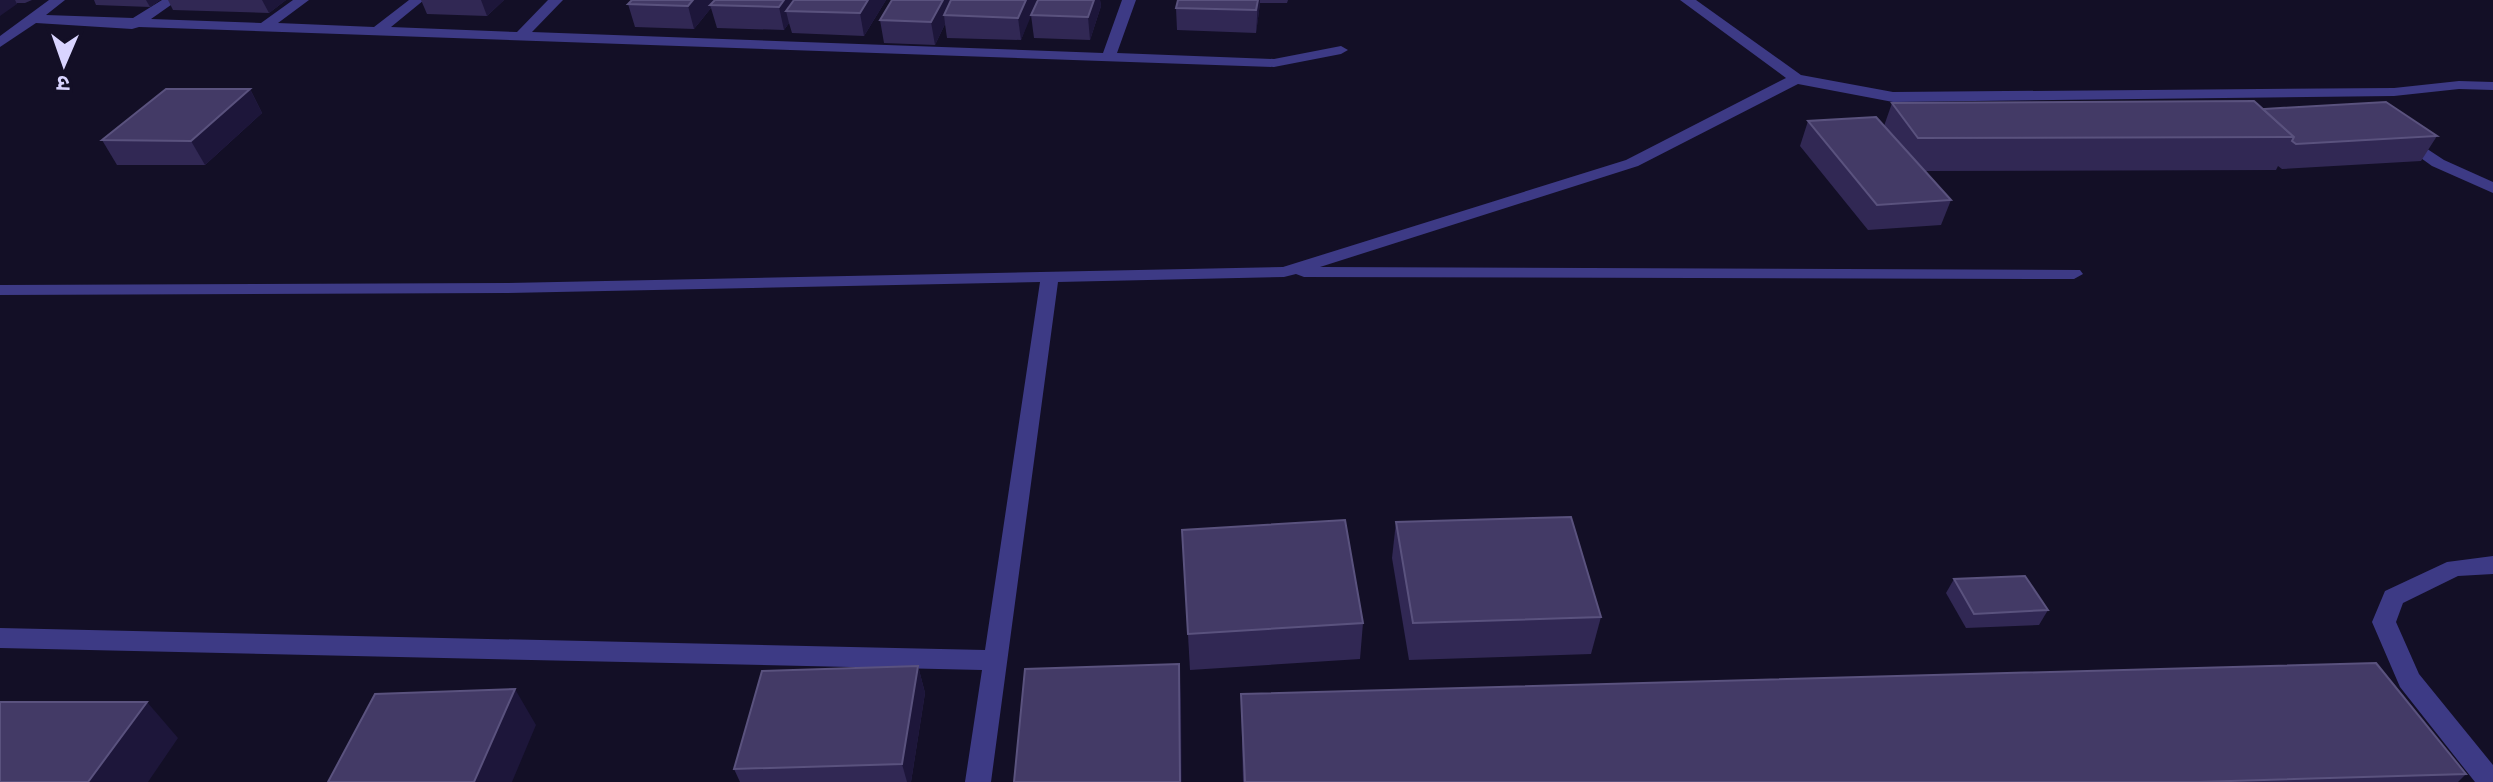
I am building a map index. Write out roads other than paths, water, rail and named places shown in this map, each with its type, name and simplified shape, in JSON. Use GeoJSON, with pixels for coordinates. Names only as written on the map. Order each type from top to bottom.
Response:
{"type":"FeatureCollection","features":[{"type":"Feature","properties":{"kind":"street"},"geometry":{"type":"LineString","coordinates":[[0,43],[58,0]]}},
{"type":"Feature","properties":{"kind":"street"},"geometry":{"type":"LineString","coordinates":[[132,25],[171,0]]}},
{"type":"Feature","properties":{"kind":"street"},"geometry":{"type":"LineString","coordinates":[[261,29],[302,0]]}},
{"type":"Feature","properties":{"kind":"street"},"geometry":{"type":"LineString","coordinates":[[375,33],[417,0]]}},
{"type":"Feature","properties":{"kind":"street"},"geometry":{"type":"LineString","coordinates":[[519,38],[556,0]]}},
{"type":"Feature","properties":{"kind":"street"},"geometry":{"type":"LineString","coordinates":[[1108,58],[1129,0]]}},
{"type":"Feature","properties":{"kind":"street"},"geometry":{"type":"LineString","coordinates":[[1687,0],[1796,79],[1893,97],[2367,91],[2493,86]]}},
{"type":"Feature","properties":{"kind":"street"},"geometry":{"type":"LineString","coordinates":[[35,19],[132,25],[1274,63],[1341,50]]}},
{"type":"Feature","properties":{"kind":"street"},"geometry":{"type":"LineString","coordinates":[[1284,272],[1632,163],[1796,79]]}},
{"type":"Feature","properties":{"kind":"street"},"geometry":{"type":"LineString","coordinates":[[2367,91],[2378,114]]}},
{"type":"Feature","properties":{"kind":"street"},"geometry":{"type":"LineString","coordinates":[[2395,133],[2438,163],[2493,188]]}},
{"type":"Feature","properties":{"kind":"street"},"geometry":{"type":"LineString","coordinates":[[3,292],[505,288],[1284,272],[2074,274]]}},
{"type":"Feature","properties":{"kind":"street"},"geometry":{"type":"LineString","coordinates":[[978,782],[1050,275]]}},
{"type":"Feature","properties":{"kind":"street"},"geometry":{"type":"LineString","coordinates":[[2491,782],[2409,680],[2384,622],[2393,597],[2455,568],[2493,565]]}},
{"type":"Feature","properties":{"kind":"street"},"geometry":{"type":"LineString","coordinates":[[0,638],[996,660]]}}]}
